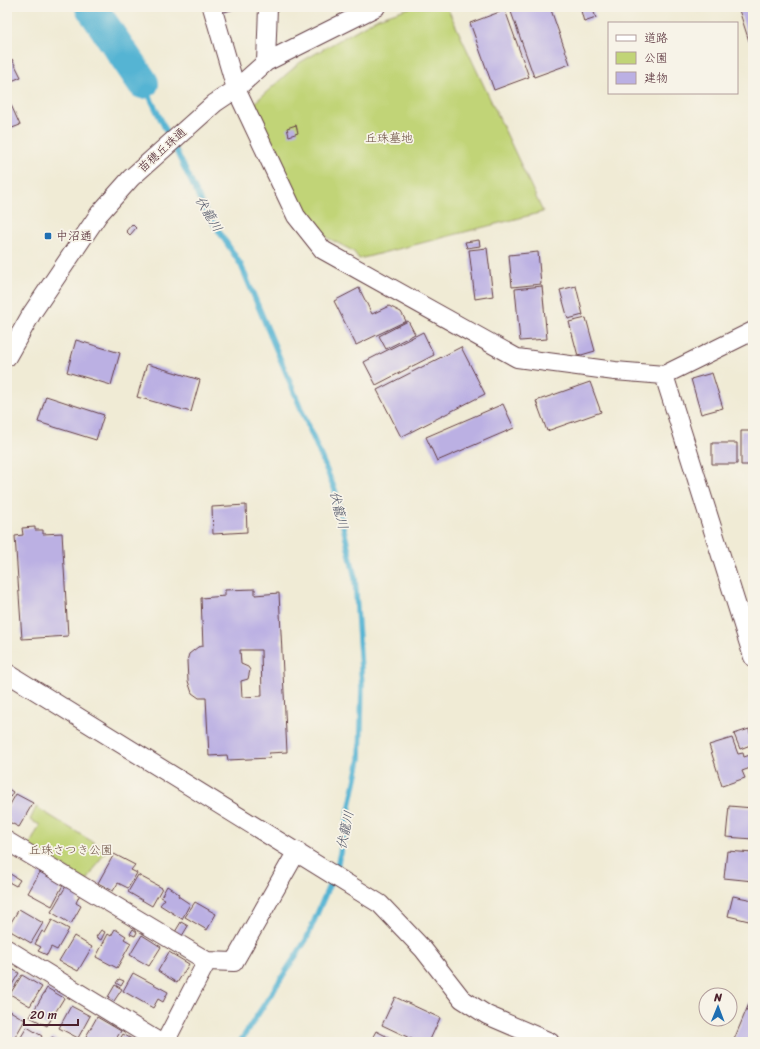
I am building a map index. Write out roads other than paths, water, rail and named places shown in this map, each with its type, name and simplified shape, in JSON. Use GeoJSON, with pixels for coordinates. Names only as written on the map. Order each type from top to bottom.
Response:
{"type":"FeatureCollection","features":[{"type":"Feature","properties":{"kind":"street"},"geometry":{"type":"LineString","coordinates":[[212,7],[236,89],[296,216],[323,250],[517,358],[664,376],[753,331]]}},
{"type":"Feature","properties":{"kind":"street"},"geometry":{"type":"LineString","coordinates":[[266,62],[268,7]]}},
{"type":"Feature","properties":{"kind":"street","name":"苗穂丘珠通"},"geometry":{"type":"LineString","coordinates":[[7,357],[32,313],[99,214],[131,178],[215,103],[236,89],[266,62],[376,7]]}},
{"type":"Feature","properties":{"kind":"street"},"geometry":{"type":"LineString","coordinates":[[664,376],[753,657]]}},
{"type":"Feature","properties":{"kind":"street"},"geometry":{"type":"LineString","coordinates":[[7,673],[380,904],[423,949],[462,999],[487,1015],[550,1042]]}},
{"type":"Feature","properties":{"kind":"street"},"geometry":{"type":"LineString","coordinates":[[7,841],[207,960],[234,962],[301,854]]}},
{"type":"Feature","properties":{"kind":"street"},"geometry":{"type":"LineString","coordinates":[[7,949],[159,1042]]}},
{"type":"Feature","properties":{"kind":"street"},"geometry":{"type":"LineString","coordinates":[[165,1042],[207,960]]}},
{"type":"Feature","properties":{"kind":"waterway","name":"伏籠川"},"geometry":{"type":"LineString","coordinates":[[91,7],[143,83]]}},
{"type":"Feature","properties":{"kind":"waterway","name":"伏籠川"},"geometry":{"type":"LineString","coordinates":[[143,83],[205,210],[241,265],[335,490],[355,578],[362,685],[360,759],[337,867],[306,940],[240,1042]]}},
{"type":"Feature","properties":{"kind":"place","name":"中沼通"},"geometry":{"type":"Point","coordinates":[48,236]}},
{"type":"Feature","properties":{"kind":"park label","name":"丘珠墓地"},"geometry":{"type":"Point","coordinates":[389,138]}},
{"type":"Feature","properties":{"kind":"park label","name":"丘珠さつき公園"},"geometry":{"type":"Point","coordinates":[71,850]}}]}
